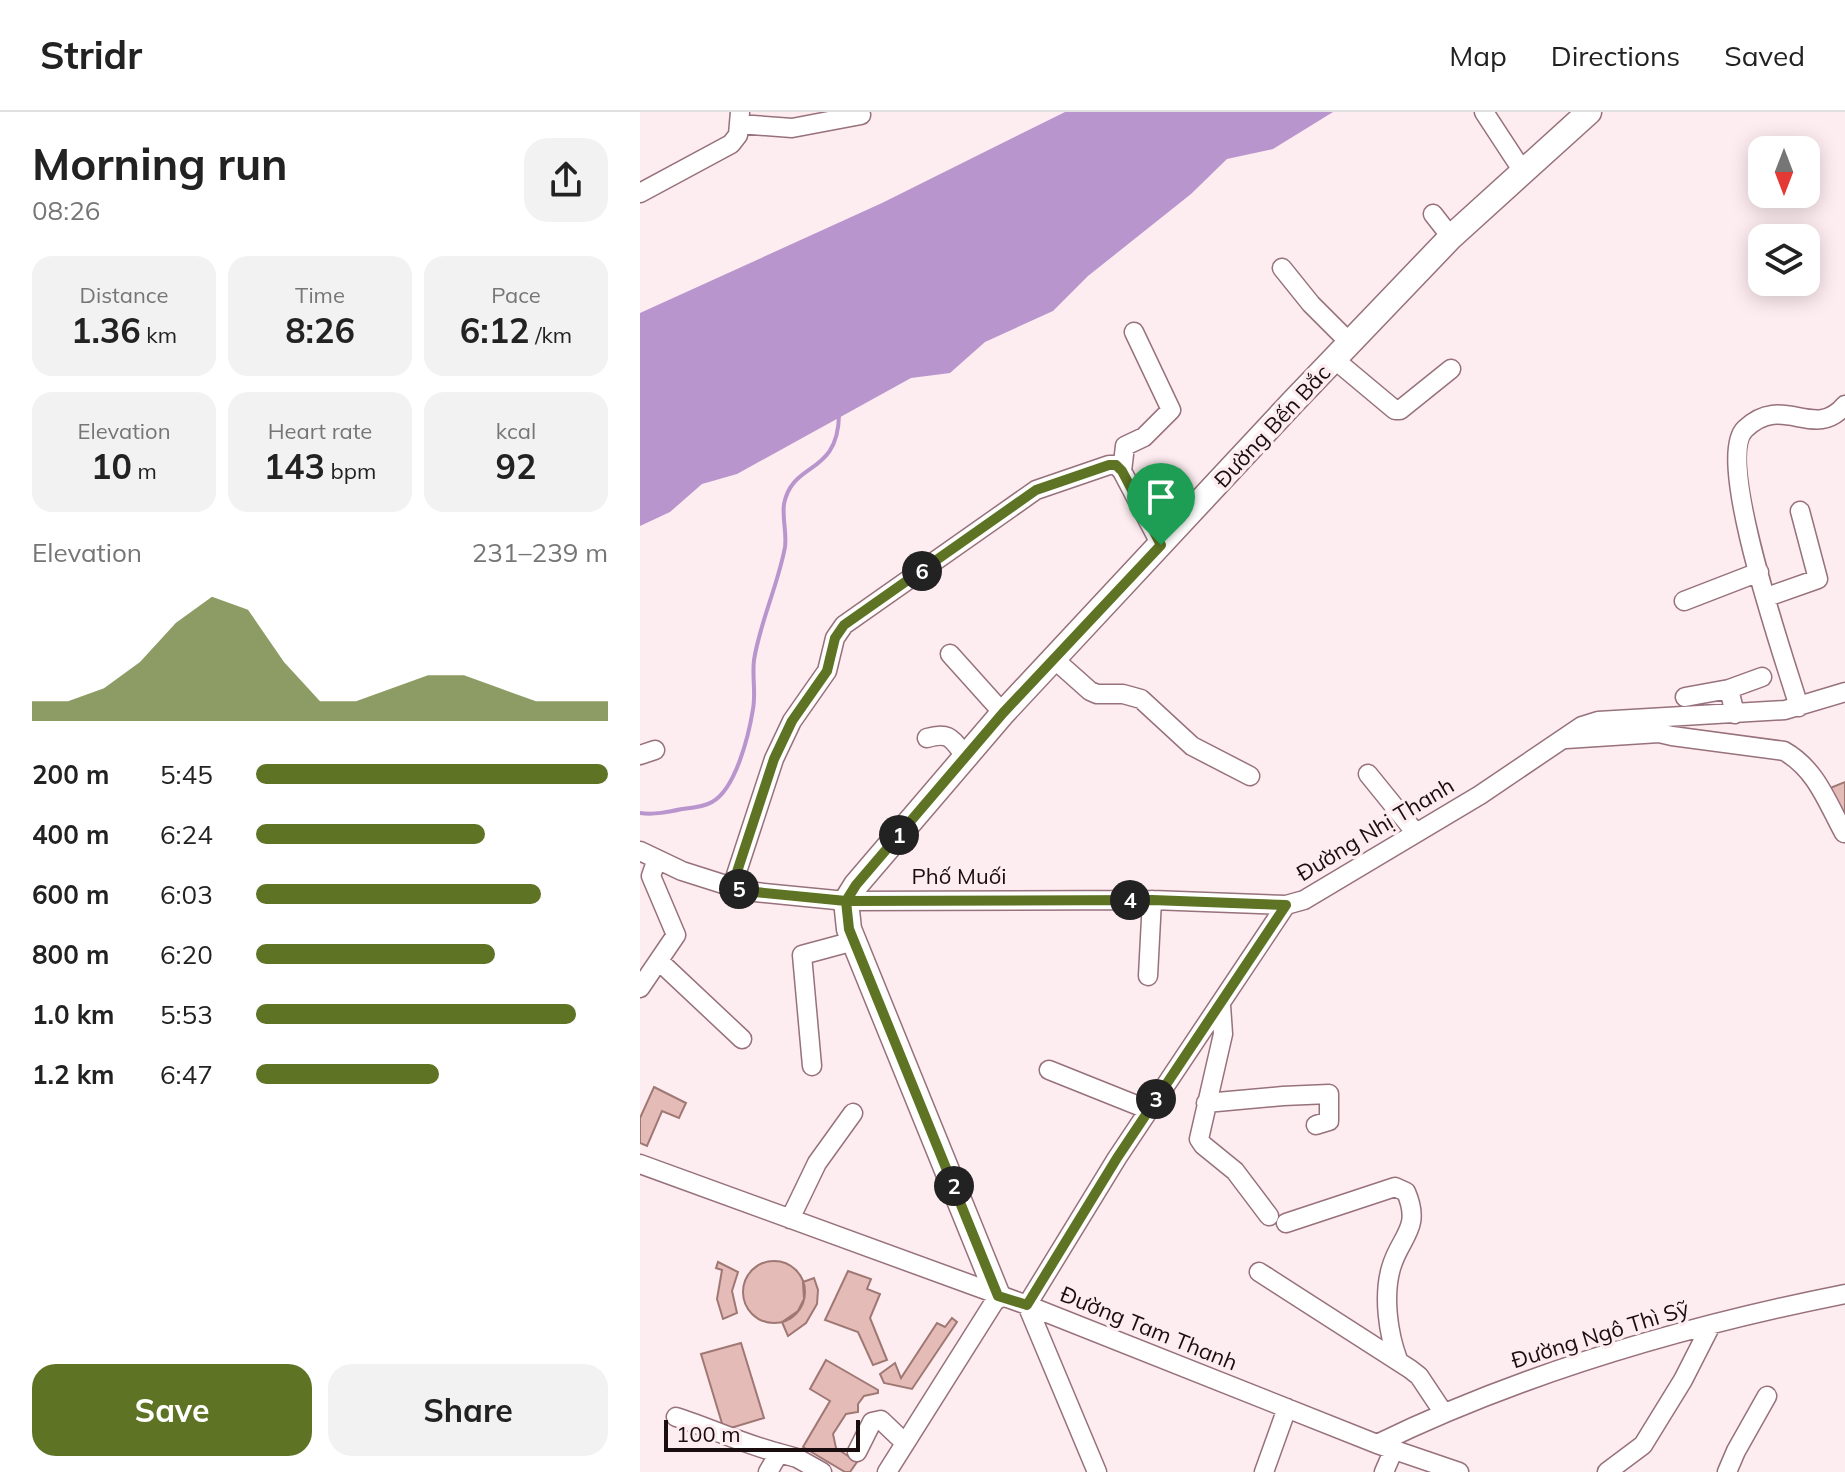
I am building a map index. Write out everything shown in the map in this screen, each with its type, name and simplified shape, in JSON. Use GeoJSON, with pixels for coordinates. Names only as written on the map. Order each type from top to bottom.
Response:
{"type":"FeatureCollection","features":[{"type":"Feature","properties":{"kind":"main road","name":"Đường Bến Bắc"},"geometry":{"type":"LineString","coordinates":[[846,901],[856,885],[1003,713],[1342,351],[1451,237],[1589,112]]}},
{"type":"Feature","properties":{"kind":"main road"},"geometry":{"type":"LineString","coordinates":[[846,901],[846,919],[854,941],[998,1296]]}},
{"type":"Feature","properties":{"kind":"street"},"geometry":{"type":"LineString","coordinates":[[1484,112],[1522,170]]}},
{"type":"Feature","properties":{"kind":"street"},"geometry":{"type":"LineString","coordinates":[[640,193],[731,144],[738,135],[739,118],[792,128],[861,115]]}},
{"type":"Feature","properties":{"kind":"street"},"geometry":{"type":"LineString","coordinates":[[1433,214],[1451,237]]}},
{"type":"Feature","properties":{"kind":"street"},"geometry":{"type":"LineString","coordinates":[[1282,268],[1311,304],[1342,351],[1395,410],[1400,410],[1451,369]]}},
{"type":"Feature","properties":{"kind":"street"},"geometry":{"type":"LineString","coordinates":[[1122,471],[1125,446],[1144,437],[1171,410],[1134,332]]}},
{"type":"Feature","properties":{"kind":"street"},"geometry":{"type":"LineString","coordinates":[[1799,707],[1745,525],[1738,482],[1740,436],[1745,428],[1769,415],[1792,414],[1822,421],[1830,419],[1845,405]]}},
{"type":"Feature","properties":{"kind":"street"},"geometry":{"type":"LineString","coordinates":[[732,887],[774,759],[792,721],[827,671],[837,632],[1036,490],[1109,465],[1116,465],[1122,471],[1161,545]]}},
{"type":"Feature","properties":{"kind":"street"},"geometry":{"type":"LineString","coordinates":[[1767,597],[1818,579],[1800,511]]}},
{"type":"Feature","properties":{"kind":"street"},"geometry":{"type":"LineString","coordinates":[[1684,601],[1759,572]]}},
{"type":"Feature","properties":{"kind":"street"},"geometry":{"type":"LineString","coordinates":[[950,654],[1003,713]]}},
{"type":"Feature","properties":{"kind":"street"},"geometry":{"type":"LineString","coordinates":[[1054,659],[1090,691],[1141,699],[1192,746],[1250,776]]}},
{"type":"Feature","properties":{"kind":"street"},"geometry":{"type":"LineString","coordinates":[[1685,697],[1729,689],[1762,677]]}},
{"type":"Feature","properties":{"kind":"street"},"geometry":{"type":"LineString","coordinates":[[1729,689],[1735,714]]}},
{"type":"Feature","properties":{"kind":"street","name":"Đường Nhị Thanh"},"geometry":{"type":"LineString","coordinates":[[1027,1305],[1149,1110],[1286,905],[1304,900],[1480,795],[1590,723],[1799,707],[1845,692]]}},
{"type":"Feature","properties":{"kind":"street"},"geometry":{"type":"LineString","coordinates":[[1636,719],[1659,733]]}},
{"type":"Feature","properties":{"kind":"street"},"geometry":{"type":"LineString","coordinates":[[1562,739],[1659,733],[1784,751],[1812,773],[1844,833]]}},
{"type":"Feature","properties":{"kind":"street"},"geometry":{"type":"LineString","coordinates":[[927,738],[947,735],[966,757]]}},
{"type":"Feature","properties":{"kind":"street"},"geometry":{"type":"LineString","coordinates":[[1368,774],[1415,832]]}},
{"type":"Feature","properties":{"kind":"street"},"geometry":{"type":"LineString","coordinates":[[640,988],[676,935],[651,876],[648,855]]}},
{"type":"Feature","properties":{"kind":"street","name":"Phố Muối"},"geometry":{"type":"LineString","coordinates":[[648,855],[682,871],[745,891],[846,901],[1152,900],[1286,905]]}},
{"type":"Feature","properties":{"kind":"street"},"geometry":{"type":"LineString","coordinates":[[1148,976],[1152,900]]}},
{"type":"Feature","properties":{"kind":"street"},"geometry":{"type":"LineString","coordinates":[[812,1066],[802,955],[854,941]]}},
{"type":"Feature","properties":{"kind":"street"},"geometry":{"type":"LineString","coordinates":[[659,961],[742,1039]]}},
{"type":"Feature","properties":{"kind":"street"},"geometry":{"type":"LineString","coordinates":[[1221,1005],[1223,1034],[1199,1139],[1203,1145],[1230,1166],[1277,1219],[1395,1187],[1406,1192],[1413,1212],[1412,1224],[1394,1260],[1387,1287],[1391,1343],[1398,1360]]}},
{"type":"Feature","properties":{"kind":"street"},"geometry":{"type":"LineString","coordinates":[[1049,1070],[1149,1110]]}},
{"type":"Feature","properties":{"kind":"street"},"geometry":{"type":"LineString","coordinates":[[1206,1103],[1329,1094],[1329,1121],[1316,1125]]}},
{"type":"Feature","properties":{"kind":"street"},"geometry":{"type":"LineString","coordinates":[[790,1219],[817,1163],[853,1113]]}},
{"type":"Feature","properties":{"kind":"street","name":"Đường Tam Thanh"},"geometry":{"type":"LineString","coordinates":[[640,1164],[1027,1305],[1459,1472]]}},
{"type":"Feature","properties":{"kind":"street"},"geometry":{"type":"LineString","coordinates":[[1259,1272],[1398,1360],[1419,1376],[1443,1412]]}},
{"type":"Feature","properties":{"kind":"street","name":"Đường Ngô Thì Sỹ"},"geometry":{"type":"LineString","coordinates":[[1386,1446],[1443,1412],[1560,1369],[1756,1312],[1845,1294]]}},
{"type":"Feature","properties":{"kind":"street"},"geometry":{"type":"LineString","coordinates":[[887,1472],[998,1296]]}},
{"type":"Feature","properties":{"kind":"street"},"geometry":{"type":"LineString","coordinates":[[1027,1305],[1097,1472]]}},
{"type":"Feature","properties":{"kind":"street"},"geometry":{"type":"LineString","coordinates":[[1607,1472],[1643,1445],[1683,1380],[1711,1325]]}},
{"type":"Feature","properties":{"kind":"street"},"geometry":{"type":"LineString","coordinates":[[1727,1472],[1767,1396]]}},
{"type":"Feature","properties":{"kind":"street"},"geometry":{"type":"LineString","coordinates":[[1264,1472],[1287,1408]]}},
{"type":"Feature","properties":{"kind":"street"},"geometry":{"type":"LineString","coordinates":[[676,1417],[698,1423],[747,1445],[808,1462],[822,1472]]}},
{"type":"Feature","properties":{"kind":"street"},"geometry":{"type":"LineString","coordinates":[[857,1452],[872,1422],[876,1420],[881,1420],[905,1443]]}},
{"type":"Feature","properties":{"kind":"street"},"geometry":{"type":"LineString","coordinates":[[1384,1472],[1386,1446]]}},
{"type":"Feature","properties":{"kind":"street"},"geometry":{"type":"LineString","coordinates":[[768,1472],[779,1453]]}},
{"type":"Feature","properties":{"kind":"shaded area"},"geometry":{"type":"Polygon","coordinates":[[[1065,112],[1333,112],[1273,149],[1227,159],[1191,194],[1088,276],[1053,311],[985,342],[950,373],[911,378],[737,474],[702,484],[670,512],[640,526],[640,313],[882,203],[1065,112]]]}},
{"type":"Feature","properties":{"kind":"building"},"geometry":{"type":"Polygon","coordinates":[[[1845,782],[1845,824],[1830,788],[1845,782]]]}},
{"type":"Feature","properties":{"kind":"building"},"geometry":{"type":"Polygon","coordinates":[[[654,1087],[686,1103],[679,1118],[662,1111],[647,1146],[640,1143],[640,1118],[654,1087]]]}},
{"type":"Feature","properties":{"kind":"building"},"geometry":{"type":"Polygon","coordinates":[[[774,1261],[796,1270],[805,1292],[796,1314],[774,1323],[752,1314],[743,1292],[752,1270],[774,1261]]]}},
{"type":"Feature","properties":{"kind":"building"},"geometry":{"type":"Polygon","coordinates":[[[718,1262],[738,1272],[732,1291],[737,1313],[723,1319],[717,1299],[722,1270],[716,1268],[718,1262]]]}},
{"type":"Feature","properties":{"kind":"building"},"geometry":{"type":"Polygon","coordinates":[[[848,1271],[871,1279],[867,1289],[880,1294],[870,1318],[887,1360],[873,1365],[858,1332],[825,1320],[848,1271]]]}},
{"type":"Feature","properties":{"kind":"building"},"geometry":{"type":"Polygon","coordinates":[[[814,1278],[818,1290],[817,1304],[806,1323],[788,1336],[782,1322],[798,1311],[804,1299],[803,1282],[814,1278]]]}},
{"type":"Feature","properties":{"kind":"building"},"geometry":{"type":"Polygon","coordinates":[[[952,1318],[957,1322],[912,1389],[884,1383],[880,1374],[895,1363],[901,1378],[937,1323],[945,1327],[952,1318]]]}},
{"type":"Feature","properties":{"kind":"building"},"geometry":{"type":"Polygon","coordinates":[[[741,1343],[764,1418],[724,1430],[701,1354],[741,1343]]]}},
{"type":"Feature","properties":{"kind":"building"},"geometry":{"type":"Polygon","coordinates":[[[826,1360],[878,1390],[878,1393],[864,1396],[858,1404],[858,1412],[846,1414],[833,1434],[836,1448],[857,1462],[850,1472],[803,1447],[830,1401],[810,1389],[826,1360]]]}},
{"type":"Feature","properties":{"kind":"waterway"},"geometry":{"type":"LineString","coordinates":[[640,813],[661,813],[709,804],[728,786],[745,746],[753,709],[757,646],[785,547],[784,504],[796,481],[831,449],[837,435],[839,415]]}},
{"type":"Feature","properties":{"kind":"route"},"geometry":{"type":"LineString","coordinates":[[1161,545],[1003,713],[850,892],[846,901],[849,929],[998,1296],[1027,1305],[1117,1158],[1286,905],[1152,900],[846,901],[732,887],[774,759],[792,721],[831,664],[835,638],[844,625],[1036,490],[1109,465],[1116,465],[1122,471],[1161,545]]}}]}
